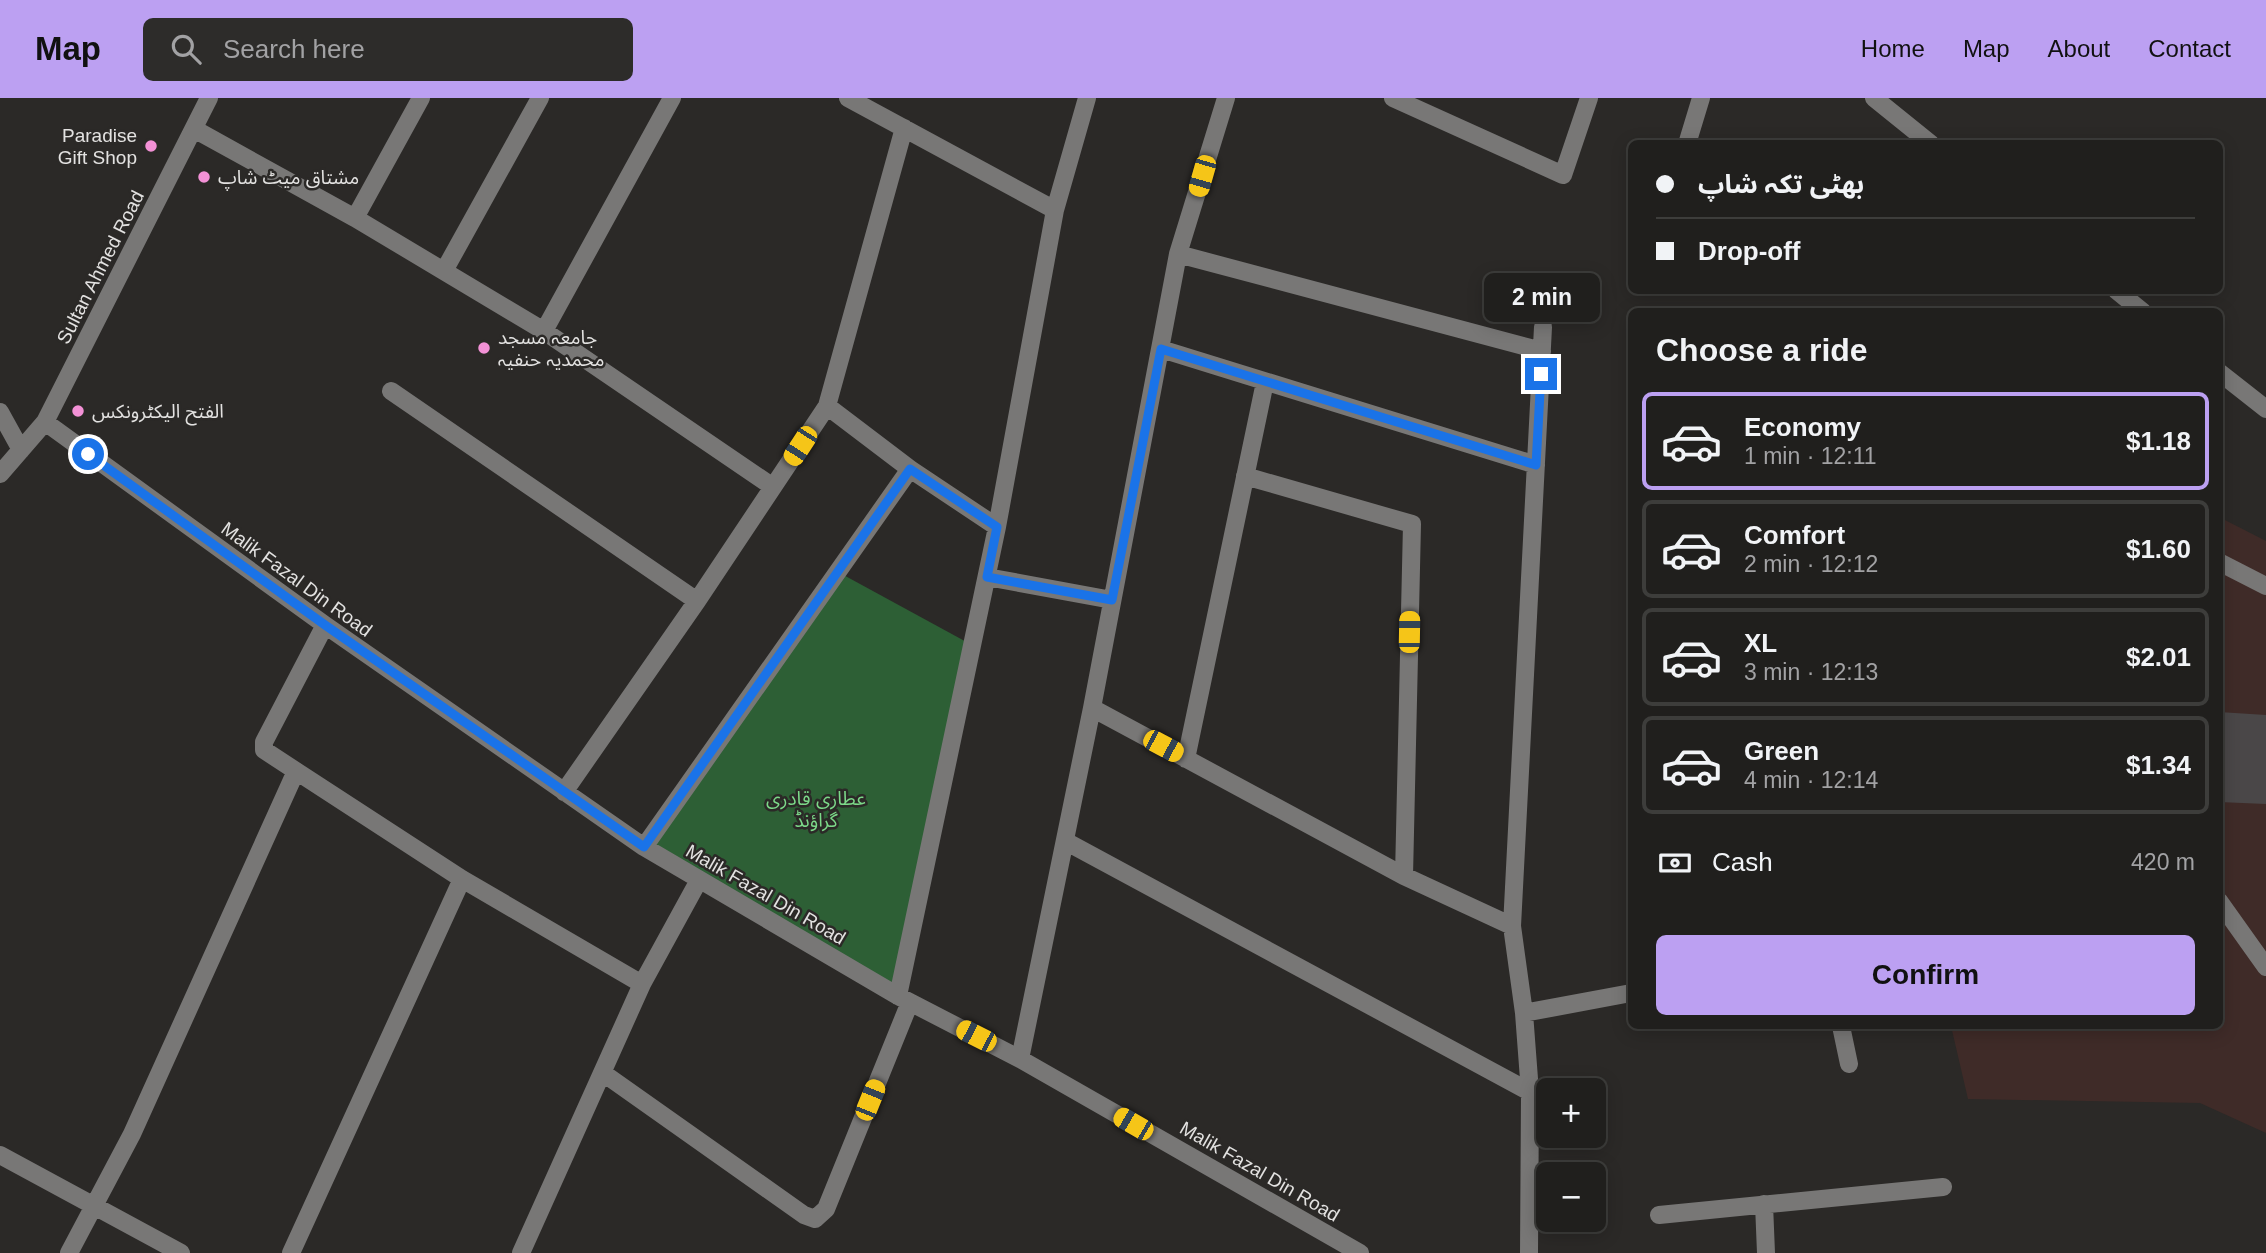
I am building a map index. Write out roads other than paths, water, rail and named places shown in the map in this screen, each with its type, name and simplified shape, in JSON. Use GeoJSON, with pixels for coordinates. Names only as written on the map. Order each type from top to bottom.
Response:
{"type":"FeatureCollection","features":[{"type":"Feature","properties":{"kind":"street","name":"Sultan Ahmed Road"},"geometry":{"type":"LineString","coordinates":[[0,474],[45,422],[209,98]]}},
{"type":"Feature","properties":{"kind":"street"},"geometry":{"type":"LineString","coordinates":[[355,218],[421,98]]}},
{"type":"Feature","properties":{"kind":"street"},"geometry":{"type":"LineString","coordinates":[[444,271],[540,98]]}},
{"type":"Feature","properties":{"kind":"street"},"geometry":{"type":"LineString","coordinates":[[544,331],[672,98]]}},
{"type":"Feature","properties":{"kind":"street"},"geometry":{"type":"LineString","coordinates":[[848,98],[1055,210]]}},
{"type":"Feature","properties":{"kind":"street"},"geometry":{"type":"LineString","coordinates":[[603,1073],[804,1214],[815,1219],[826,1209],[904,999],[997,527],[1055,210],[1087,98]]}},
{"type":"Feature","properties":{"kind":"street"},"geometry":{"type":"LineString","coordinates":[[1020,1059],[1092,708],[1178,254],[1226,98]]}},
{"type":"Feature","properties":{"kind":"street"},"geometry":{"type":"LineString","coordinates":[[1393,98],[1563,175],[1589,98]]}},
{"type":"Feature","properties":{"kind":"street"},"geometry":{"type":"LineString","coordinates":[[1688,140],[1701,98]]}},
{"type":"Feature","properties":{"kind":"street"},"geometry":{"type":"LineString","coordinates":[[1874,98],[1926,140]]}},
{"type":"Feature","properties":{"kind":"street"},"geometry":{"type":"LineString","coordinates":[[564,792],[697,601],[827,406],[904,128]]}},
{"type":"Feature","properties":{"kind":"street"},"geometry":{"type":"LineString","coordinates":[[194,129],[355,218],[544,331],[773,487]]}},
{"type":"Feature","properties":{"kind":"street"},"geometry":{"type":"LineString","coordinates":[[1178,254],[1542,351]]}},
{"type":"Feature","properties":{"kind":"street"},"geometry":{"type":"LineString","coordinates":[[2121,294],[2138,308]]}},
{"type":"Feature","properties":{"kind":"street"},"geometry":{"type":"LineString","coordinates":[[1529,1253],[1530,1092],[1524,1013],[1512,926],[1543,327]]}},
{"type":"Feature","properties":{"kind":"street"},"geometry":{"type":"LineString","coordinates":[[1161,349],[1536,465]]}},
{"type":"Feature","properties":{"kind":"street"},"geometry":{"type":"LineString","coordinates":[[2223,375],[2266,409]]}},
{"type":"Feature","properties":{"kind":"street"},"geometry":{"type":"LineString","coordinates":[[1186,759],[1265,382]]}},
{"type":"Feature","properties":{"kind":"street"},"geometry":{"type":"LineString","coordinates":[[391,391],[697,601]]}},
{"type":"Feature","properties":{"kind":"street"},"geometry":{"type":"LineString","coordinates":[[827,406],[910,469],[997,527]]}},
{"type":"Feature","properties":{"kind":"street"},"geometry":{"type":"LineString","coordinates":[[0,412],[22,450]]}},
{"type":"Feature","properties":{"kind":"street","name":"Malik Fazal Din Road"},"geometry":{"type":"LineString","coordinates":[[45,422],[325,625],[644,847],[904,999],[1020,1059],[1360,1253]]}},
{"type":"Feature","properties":{"kind":"street"},"geometry":{"type":"LineString","coordinates":[[644,847],[910,469]]}},
{"type":"Feature","properties":{"kind":"street"},"geometry":{"type":"LineString","coordinates":[[1245,476],[1412,524],[1404,876]]}},
{"type":"Feature","properties":{"kind":"street"},"geometry":{"type":"LineString","coordinates":[[2223,564],[2266,586]]}},
{"type":"Feature","properties":{"kind":"street"},"geometry":{"type":"LineString","coordinates":[[987,577],[1112,600]]}},
{"type":"Feature","properties":{"kind":"street"},"geometry":{"type":"LineString","coordinates":[[325,625],[264,742],[264,750],[462,879],[642,985]]}},
{"type":"Feature","properties":{"kind":"street"},"geometry":{"type":"LineString","coordinates":[[1092,708],[1404,876],[1512,926]]}},
{"type":"Feature","properties":{"kind":"street"},"geometry":{"type":"LineString","coordinates":[[69,1253],[132,1134],[296,771]]}},
{"type":"Feature","properties":{"kind":"street"},"geometry":{"type":"LineString","coordinates":[[1065,841],[1530,1092]]}},
{"type":"Feature","properties":{"kind":"street"},"geometry":{"type":"LineString","coordinates":[[291,1253],[462,879]]}},
{"type":"Feature","properties":{"kind":"street"},"geometry":{"type":"LineString","coordinates":[[521,1253],[642,985],[699,880]]}},
{"type":"Feature","properties":{"kind":"street"},"geometry":{"type":"LineString","coordinates":[[2223,907],[2266,967]]}},
{"type":"Feature","properties":{"kind":"street"},"geometry":{"type":"LineString","coordinates":[[1524,1013],[1628,994]]}},
{"type":"Feature","properties":{"kind":"street"},"geometry":{"type":"LineString","coordinates":[[1841,1029],[1849,1064]]}},
{"type":"Feature","properties":{"kind":"street"},"geometry":{"type":"LineString","coordinates":[[0,1156],[181,1253]]}},
{"type":"Feature","properties":{"kind":"street"},"geometry":{"type":"LineString","coordinates":[[1659,1214],[1943,1187]]}},
{"type":"Feature","properties":{"kind":"street"},"geometry":{"type":"LineString","coordinates":[[1764,1204],[1766,1253]]}},
{"type":"Feature","properties":{"kind":"place","name":"Paradise Gift Shop"},"geometry":{"type":"Point","coordinates":[151,146]}},
{"type":"Feature","properties":{"kind":"place","name":"مشتاق میٹ شاپ"},"geometry":{"type":"Point","coordinates":[204,177]}},
{"type":"Feature","properties":{"kind":"place","name":"جامعہ مسجد محمدیہ حنفیہ"},"geometry":{"type":"Point","coordinates":[484,348]}},
{"type":"Feature","properties":{"kind":"place","name":"الفتح الیکٹرونکس"},"geometry":{"type":"Point","coordinates":[78,411]}},
{"type":"Feature","properties":{"kind":"park label","name":"عطاری قادری گراؤنڈ"},"geometry":{"type":"Point","coordinates":[816,809]}}]}
